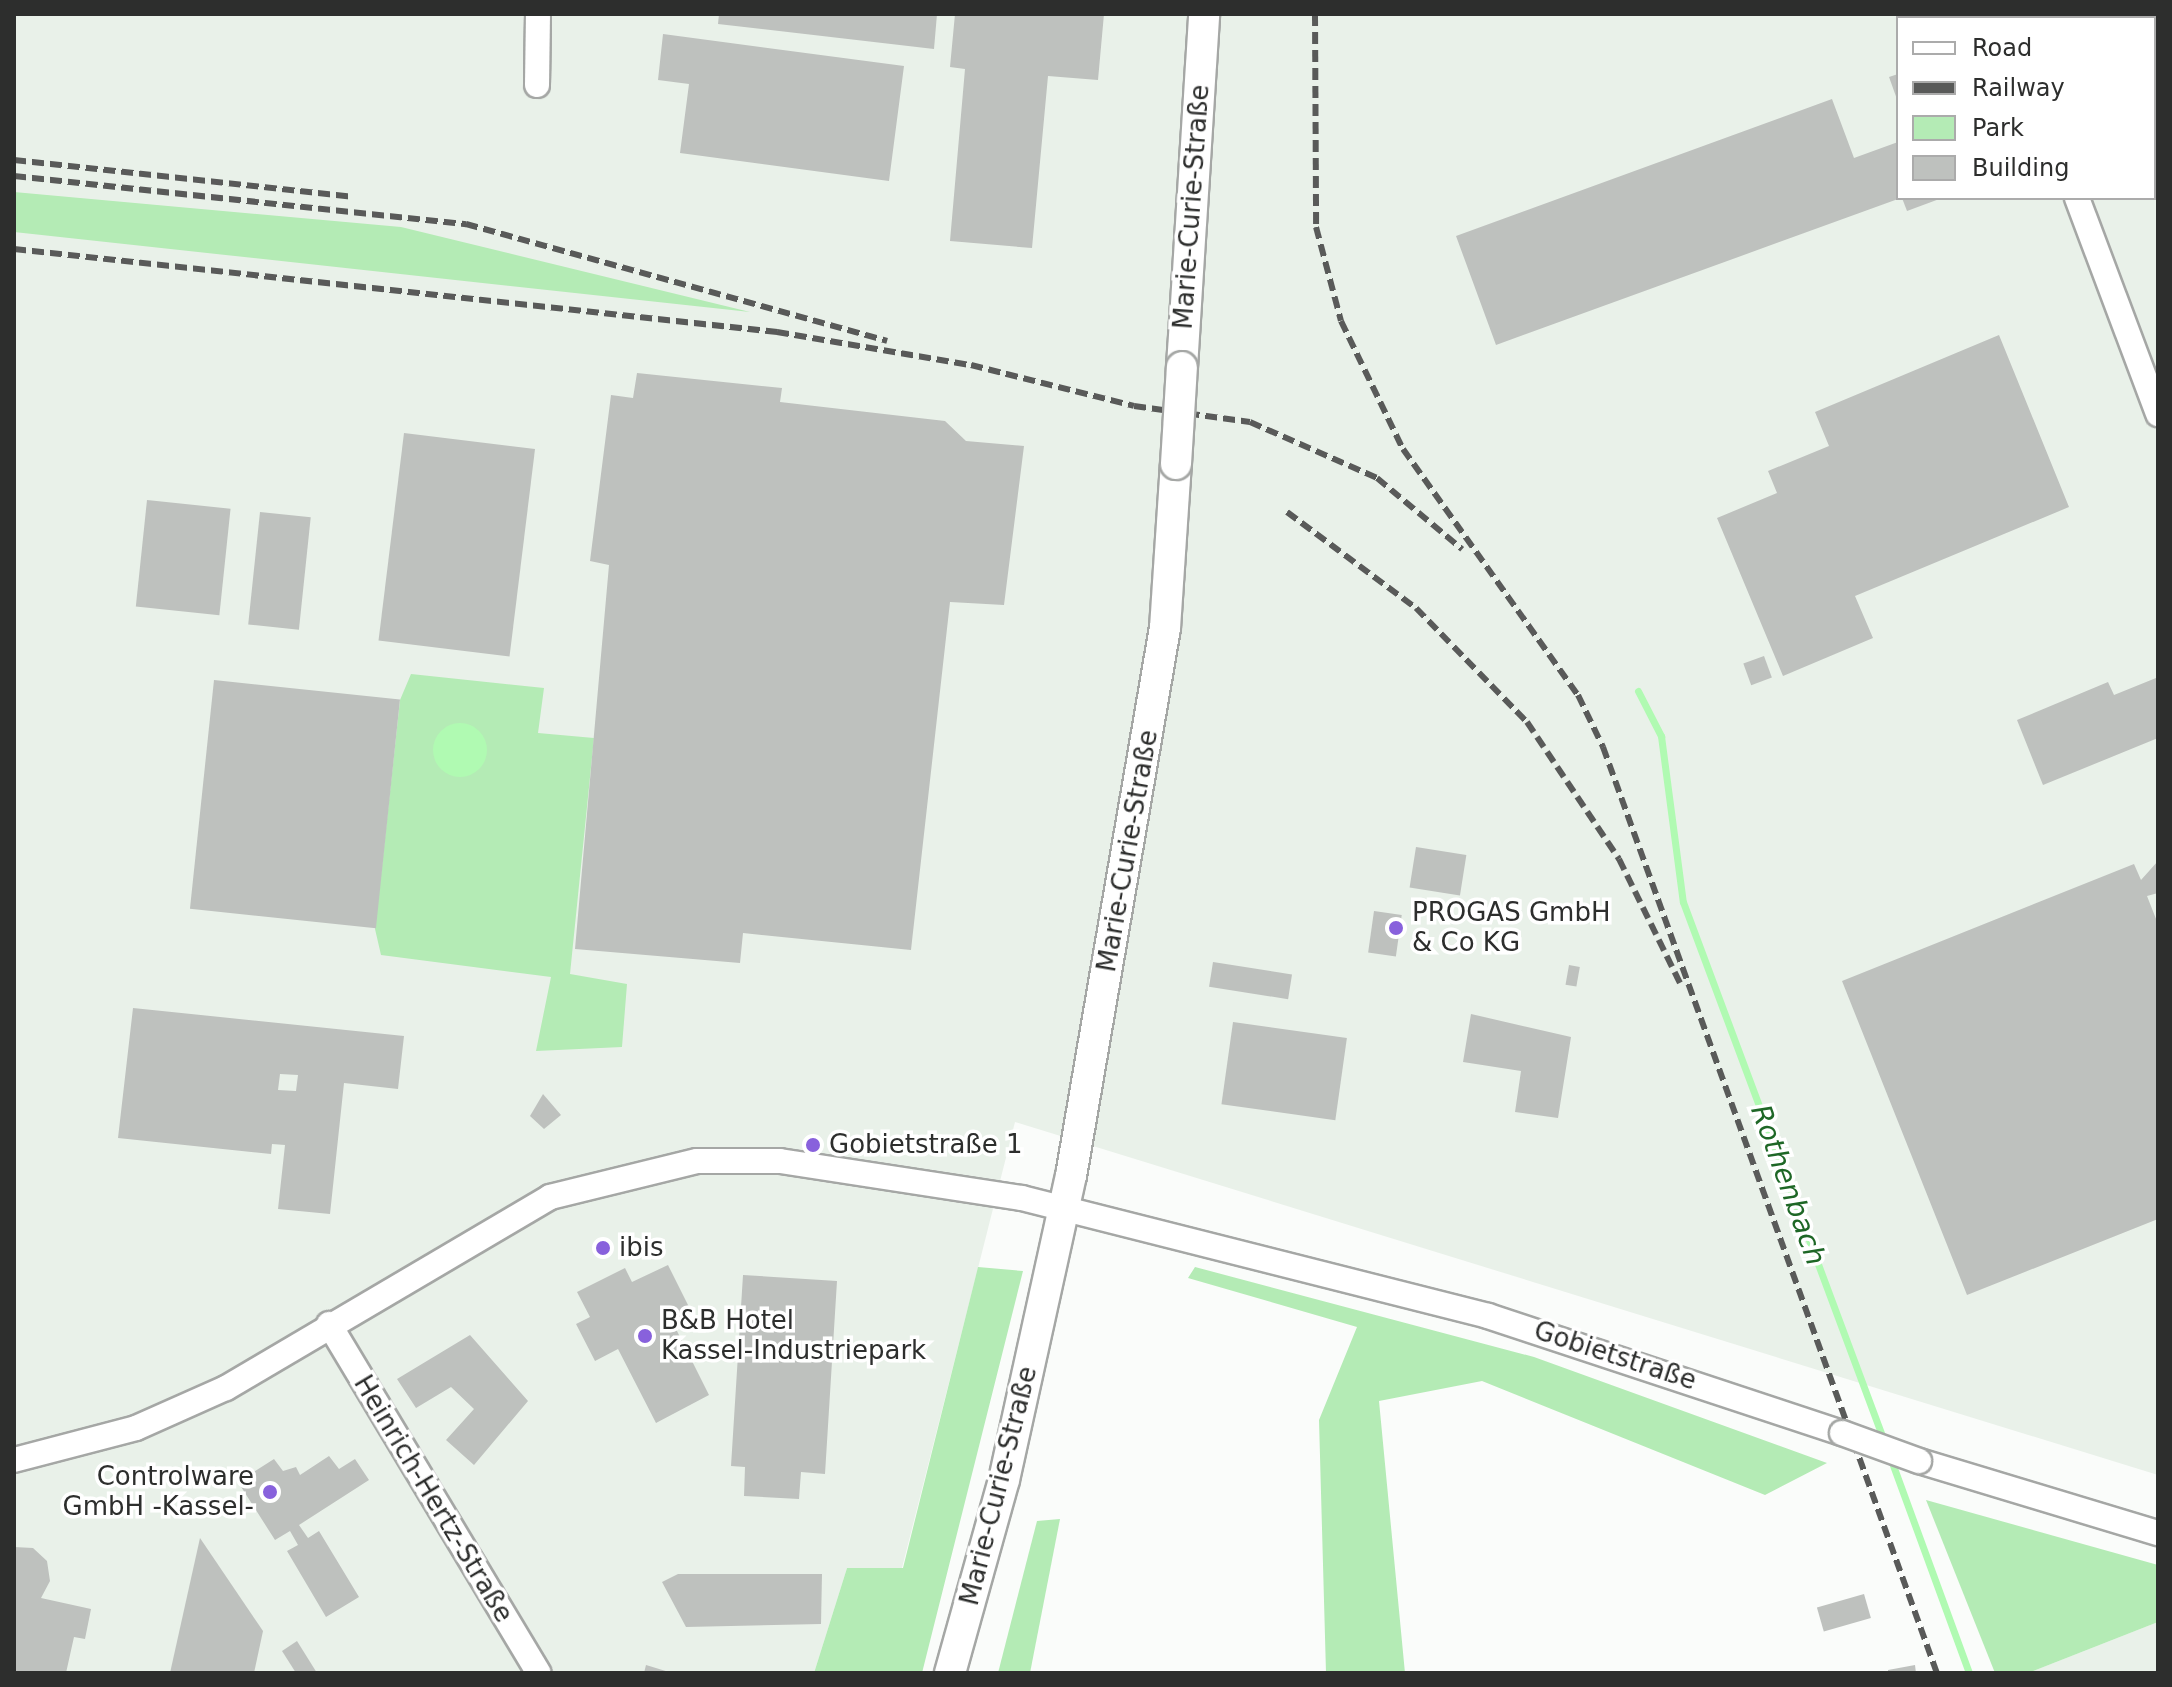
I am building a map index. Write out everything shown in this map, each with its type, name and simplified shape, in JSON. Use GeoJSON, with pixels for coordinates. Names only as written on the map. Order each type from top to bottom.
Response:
{"type":"FeatureCollection","features":[{"type":"Feature","properties":{"kind":"main road","name":"Marie-Curie-Straße"},"geometry":{"type":"LineString","coordinates":[[950,1673],[1004,1480],[1063,1209],[1165,628],[1204,14]]}},
{"type":"Feature","properties":{"kind":"street"},"geometry":{"type":"LineString","coordinates":[[537,85],[538,14]]}},
{"type":"Feature","properties":{"kind":"street"},"geometry":{"type":"LineString","coordinates":[[2078,200],[2158,414]]}},
{"type":"Feature","properties":{"kind":"street"},"geometry":{"type":"LineString","coordinates":[[14,1460],[136,1428],[226,1388],[329,1324],[550,1197],[697,1161],[780,1161],[1063,1209]]}},
{"type":"Feature","properties":{"kind":"street","name":"Gobietstraße"},"geometry":{"type":"LineString","coordinates":[[1063,1209],[1488,1316],[1919,1461],[2158,1533]]}},
{"type":"Feature","properties":{"kind":"street","name":"Heinrich-Hertz-Straße"},"geometry":{"type":"LineString","coordinates":[[329,1324],[539,1673]]}},
{"type":"Feature","properties":{"kind":"shaded area"},"geometry":{"type":"Polygon","coordinates":[[[14,14],[2158,14],[2158,1475],[1015,1122],[902,1568],[847,1568],[814,1673],[14,1673],[14,14]]]}},
{"type":"Feature","properties":{"kind":"shaded area"},"geometry":{"type":"Polygon","coordinates":[[[460,723],[479,731],[487,750],[479,769],[460,777],[441,769],[433,750],[441,731],[460,723]]]}},
{"type":"Feature","properties":{"kind":"shaded area"},"geometry":{"type":"Polygon","coordinates":[[[2158,1622],[2158,1673],[2028,1673],[2158,1622]]]}},
{"type":"Feature","properties":{"kind":"green space"},"geometry":{"type":"Polygon","coordinates":[[[14,192],[401,227],[750,312],[14,232],[14,192]]]}},
{"type":"Feature","properties":{"kind":"green space"},"geometry":{"type":"Polygon","coordinates":[[[411,674],[544,688],[538,733],[594,738],[570,974],[627,984],[622,1047],[536,1051],[551,977],[381,955],[375,929],[400,700],[411,674]]]}},
{"type":"Feature","properties":{"kind":"green space"},"geometry":{"type":"Polygon","coordinates":[[[978,1267],[1023,1271],[922,1673],[814,1673],[847,1568],[903,1568],[978,1267]]]}},
{"type":"Feature","properties":{"kind":"green space"},"geometry":{"type":"Polygon","coordinates":[[[1195,1267],[1534,1357],[1827,1463],[1765,1495],[1482,1381],[1379,1401],[1405,1673],[1326,1673],[1319,1420],[1357,1327],[1188,1278],[1195,1267]]]}},
{"type":"Feature","properties":{"kind":"green space"},"geometry":{"type":"Polygon","coordinates":[[[1926,1500],[2158,1565],[2158,1622],[2028,1673],[1995,1673],[1926,1500]]]}},
{"type":"Feature","properties":{"kind":"green space"},"geometry":{"type":"Polygon","coordinates":[[[1060,1519],[1030,1673],[998,1673],[1037,1521],[1060,1519]]]}},
{"type":"Feature","properties":{"kind":"building"},"geometry":{"type":"Polygon","coordinates":[[[719,14],[937,14],[934,49],[718,24],[719,14]]]}},
{"type":"Feature","properties":{"kind":"building"},"geometry":{"type":"Polygon","coordinates":[[[955,14],[1104,14],[1098,80],[1048,76],[1032,248],[950,241],[965,69],[950,67],[955,14]]]}},
{"type":"Feature","properties":{"kind":"building"},"geometry":{"type":"Polygon","coordinates":[[[663,34],[904,66],[889,181],[680,153],[689,84],[658,80],[663,34]]]}},
{"type":"Feature","properties":{"kind":"building"},"geometry":{"type":"Polygon","coordinates":[[[2158,65],[2158,169],[2156,169],[2158,65]]]}},
{"type":"Feature","properties":{"kind":"building"},"geometry":{"type":"Polygon","coordinates":[[[1896,75],[1896,96],[1889,77],[1896,75]]]}},
{"type":"Feature","properties":{"kind":"building"},"geometry":{"type":"Polygon","coordinates":[[[1832,99],[1854,158],[1896,143],[1896,200],[1496,345],[1456,236],[1832,99]]]}},
{"type":"Feature","properties":{"kind":"building"},"geometry":{"type":"Polygon","coordinates":[[[1903,200],[1937,200],[1907,211],[1903,200]]]}},
{"type":"Feature","properties":{"kind":"building"},"geometry":{"type":"Polygon","coordinates":[[[1999,335],[2069,507],[1855,596],[1873,638],[1783,676],[1717,518],[1777,493],[1768,471],[1829,446],[1815,412],[1999,335]]]}},
{"type":"Feature","properties":{"kind":"building"},"geometry":{"type":"Polygon","coordinates":[[[637,373],[782,388],[780,402],[945,421],[966,441],[1024,446],[1004,605],[950,602],[911,950],[743,933],[740,963],[575,949],[609,565],[590,561],[611,395],[633,398],[637,373]]]}},
{"type":"Feature","properties":{"kind":"building"},"geometry":{"type":"Polygon","coordinates":[[[404,433],[535,449],[510,657],[379,640],[404,433]]]}},
{"type":"Feature","properties":{"kind":"building"},"geometry":{"type":"Polygon","coordinates":[[[147,500],[231,509],[219,615],[136,606],[147,500]]]}},
{"type":"Feature","properties":{"kind":"building"},"geometry":{"type":"Polygon","coordinates":[[[260,512],[311,517],[299,630],[248,624],[260,512]]]}},
{"type":"Feature","properties":{"kind":"building"},"geometry":{"type":"Polygon","coordinates":[[[1764,656],[1772,678],[1751,685],[1743,664],[1764,656]]]}},
{"type":"Feature","properties":{"kind":"building"},"geometry":{"type":"Polygon","coordinates":[[[2156,678],[2158,738],[2043,785],[2017,720],[2108,682],[2114,695],[2156,678]]]}},
{"type":"Feature","properties":{"kind":"building"},"geometry":{"type":"Polygon","coordinates":[[[214,680],[400,700],[376,928],[190,909],[214,680]]]}},
{"type":"Feature","properties":{"kind":"building"},"geometry":{"type":"Polygon","coordinates":[[[1416,847],[1466,855],[1460,895],[1410,887],[1416,847]]]}},
{"type":"Feature","properties":{"kind":"building"},"geometry":{"type":"Polygon","coordinates":[[[2158,861],[2158,893],[2147,896],[2158,924],[2158,1219],[1967,1295],[1842,981],[2134,864],[2141,880],[2158,861]]]}},
{"type":"Feature","properties":{"kind":"building"},"geometry":{"type":"Polygon","coordinates":[[[1374,911],[1402,915],[1396,956],[1368,953],[1374,911]]]}},
{"type":"Feature","properties":{"kind":"building"},"geometry":{"type":"Polygon","coordinates":[[[1213,962],[1292,975],[1288,999],[1209,987],[1213,962]]]}},
{"type":"Feature","properties":{"kind":"building"},"geometry":{"type":"Polygon","coordinates":[[[1569,965],[1580,967],[1576,987],[1566,985],[1569,965]]]}},
{"type":"Feature","properties":{"kind":"building"},"geometry":{"type":"Polygon","coordinates":[[[133,1008],[404,1036],[398,1089],[344,1083],[330,1214],[278,1209],[285,1145],[272,1144],[271,1154],[118,1138],[133,1008]],[[280,1074],[278,1090],[296,1091],[298,1075],[280,1074]]]}},
{"type":"Feature","properties":{"kind":"building"},"geometry":{"type":"Polygon","coordinates":[[[1471,1014],[1571,1037],[1558,1118],[1515,1112],[1521,1071],[1463,1062],[1471,1014]]]}},
{"type":"Feature","properties":{"kind":"building"},"geometry":{"type":"Polygon","coordinates":[[[1233,1022],[1347,1038],[1335,1120],[1221,1104],[1233,1022]]]}},
{"type":"Feature","properties":{"kind":"building"},"geometry":{"type":"Polygon","coordinates":[[[543,1094],[561,1115],[544,1129],[530,1116],[543,1094]]]}},
{"type":"Feature","properties":{"kind":"building"},"geometry":{"type":"Polygon","coordinates":[[[668,1265],[691,1311],[672,1321],[709,1395],[656,1423],[618,1349],[595,1361],[576,1324],[590,1317],[577,1292],[625,1268],[632,1282],[668,1265]]]}},
{"type":"Feature","properties":{"kind":"building"},"geometry":{"type":"Polygon","coordinates":[[[743,1275],[837,1281],[825,1474],[801,1472],[799,1499],[744,1496],[745,1467],[731,1466],[743,1275]]]}},
{"type":"Feature","properties":{"kind":"building"},"geometry":{"type":"Polygon","coordinates":[[[470,1335],[528,1401],[474,1465],[446,1440],[474,1409],[451,1387],[416,1408],[397,1379],[470,1335]]]}},
{"type":"Feature","properties":{"kind":"building"},"geometry":{"type":"Polygon","coordinates":[[[329,1456],[339,1469],[355,1459],[369,1480],[299,1525],[308,1538],[319,1531],[359,1597],[326,1617],[287,1551],[298,1545],[290,1531],[275,1540],[238,1482],[274,1459],[283,1471],[296,1467],[300,1475],[329,1456]]]}},
{"type":"Feature","properties":{"kind":"building"},"geometry":{"type":"Polygon","coordinates":[[[200,1538],[263,1631],[254,1673],[170,1673],[200,1538]]]}},
{"type":"Feature","properties":{"kind":"building"},"geometry":{"type":"Polygon","coordinates":[[[14,1547],[33,1548],[47,1561],[50,1581],[41,1598],[91,1609],[85,1639],[74,1637],[66,1673],[14,1673],[14,1547]]]}},
{"type":"Feature","properties":{"kind":"building"},"geometry":{"type":"Polygon","coordinates":[[[678,1574],[822,1574],[821,1624],[686,1627],[662,1582],[678,1574]]]}},
{"type":"Feature","properties":{"kind":"building"},"geometry":{"type":"Polygon","coordinates":[[[1864,1594],[1871,1618],[1824,1632],[1817,1608],[1864,1594]]]}},
{"type":"Feature","properties":{"kind":"building"},"geometry":{"type":"Polygon","coordinates":[[[297,1641],[317,1673],[296,1673],[282,1651],[297,1641]]]}},
{"type":"Feature","properties":{"kind":"building"},"geometry":{"type":"Polygon","coordinates":[[[646,1665],[669,1672],[669,1673],[644,1673],[646,1665]]]}},
{"type":"Feature","properties":{"kind":"building"},"geometry":{"type":"Polygon","coordinates":[[[1915,1665],[1916,1673],[1888,1673],[1888,1670],[1915,1665]]]}},
{"type":"Feature","properties":{"kind":"waterway","name":"Rothenbach"},"geometry":{"type":"LineString","coordinates":[[1638,691],[1661,736],[1683,902],[1884,1441]]}},
{"type":"Feature","properties":{"kind":"waterway","name":"Rothenbach"},"geometry":{"type":"LineString","coordinates":[[1890,1457],[1969,1673]]}},
{"type":"Feature","properties":{"kind":"railway"},"geometry":{"type":"LineString","coordinates":[[1315,14],[1316,227],[1341,321],[1403,449],[1578,695],[1603,747],[1937,1673]]}},
{"type":"Feature","properties":{"kind":"railway"},"geometry":{"type":"LineString","coordinates":[[14,160],[352,197]]}},
{"type":"Feature","properties":{"kind":"railway"},"geometry":{"type":"LineString","coordinates":[[14,176],[466,224],[887,341]]}},
{"type":"Feature","properties":{"kind":"railway"},"geometry":{"type":"LineString","coordinates":[[14,249],[777,332],[971,365],[1134,406],[1250,422],[1377,478],[1462,549]]}},
{"type":"Feature","properties":{"kind":"railway"},"geometry":{"type":"LineString","coordinates":[[1287,512],[1416,608],[1527,722],[1619,859],[1680,983]]}},
{"type":"Feature","properties":{"kind":"place","name":"PROGAS GmbH & Co KG"},"geometry":{"type":"Point","coordinates":[1396,928]}},
{"type":"Feature","properties":{"kind":"place","name":"Gobietstraße 1"},"geometry":{"type":"Point","coordinates":[813,1145]}},
{"type":"Feature","properties":{"kind":"place","name":"ibis"},"geometry":{"type":"Point","coordinates":[603,1248]}},
{"type":"Feature","properties":{"kind":"place","name":"B&B Hotel Kassel-Industriepark"},"geometry":{"type":"Point","coordinates":[645,1336]}},
{"type":"Feature","properties":{"kind":"place","name":"Controlware GmbH -Kassel-"},"geometry":{"type":"Point","coordinates":[270,1492]}}]}
